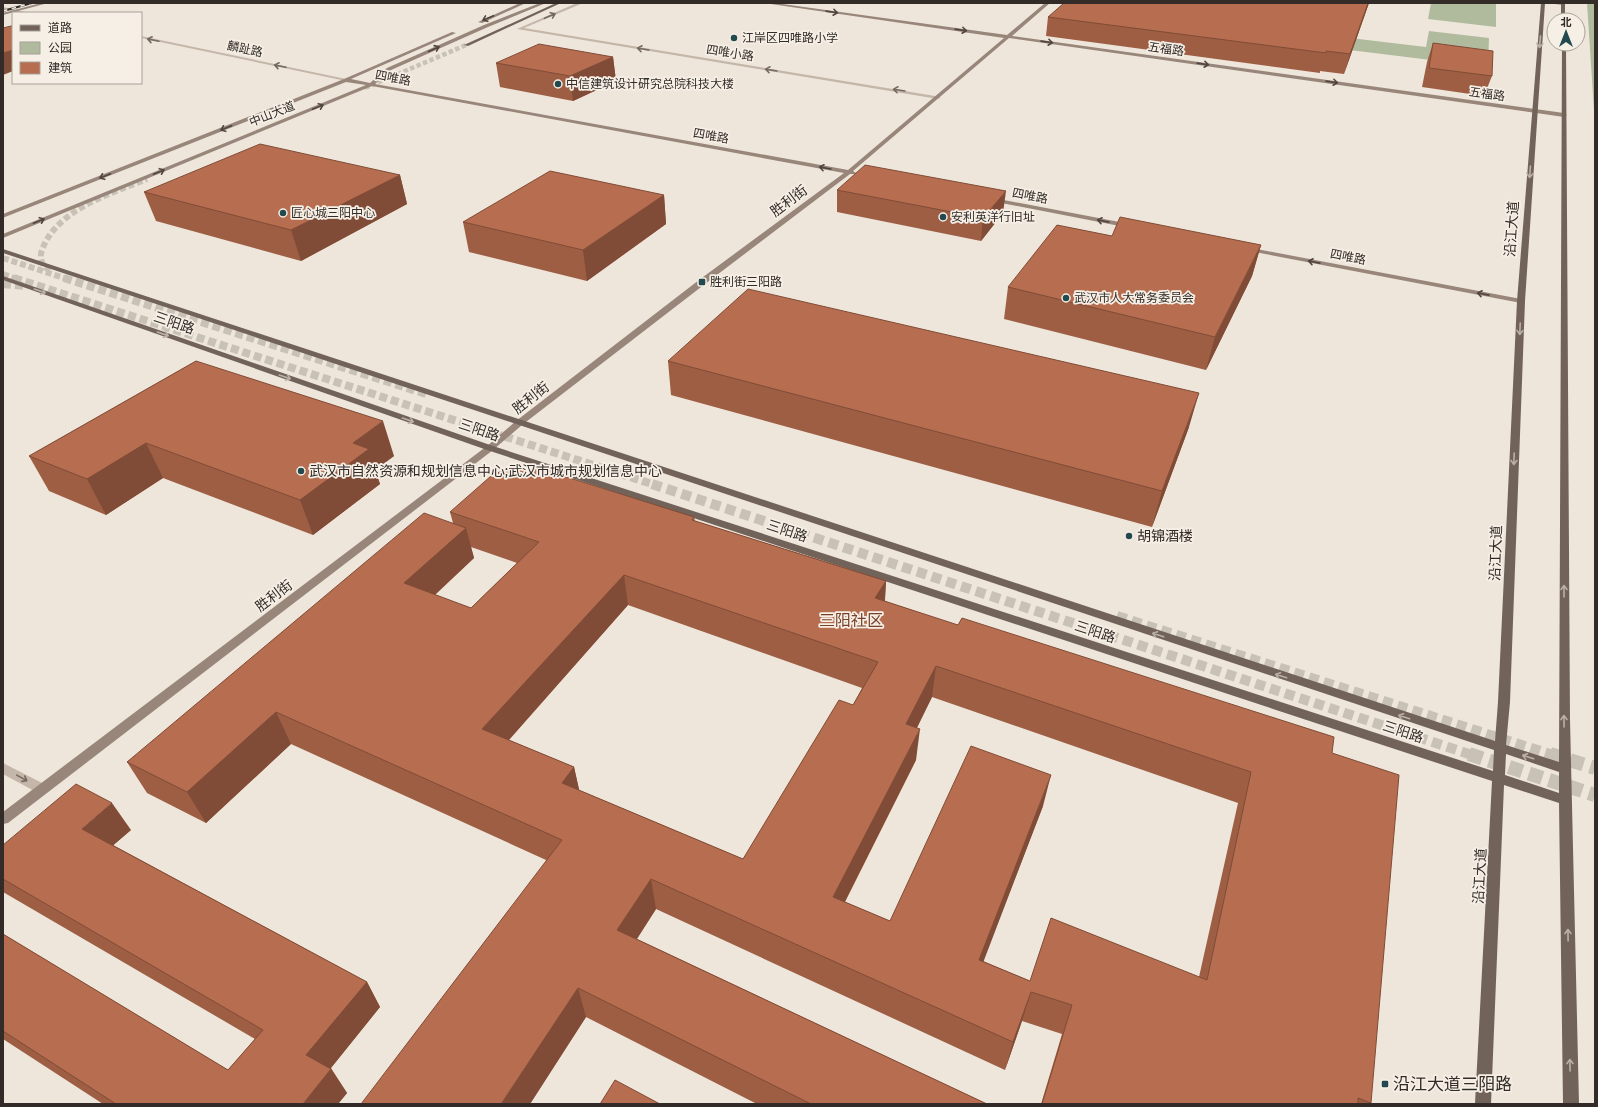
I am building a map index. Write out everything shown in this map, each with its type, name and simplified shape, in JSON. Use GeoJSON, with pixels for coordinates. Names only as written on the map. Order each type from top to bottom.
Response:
{"type":"FeatureCollection","features":[{"type":"Feature","properties":{"kind":"main road"},"geometry":{"type":"LineString","coordinates":[[466,45],[559,3]]}},
{"type":"Feature","properties":{"kind":"main road","name":"沿江大道"},"geometry":{"type":"LineString","coordinates":[[1483,1104],[1500,748],[1504,702],[1521,301],[1543,3]]}},
{"type":"Feature","properties":{"kind":"main road"},"geometry":{"type":"LineString","coordinates":[[1564,52],[1563,348],[1565,769],[1571,1104]]}},
{"type":"Feature","properties":{"kind":"main road","name":"三阳路"},"geometry":{"type":"LineString","coordinates":[[3,251],[1565,769]]}},
{"type":"Feature","properties":{"kind":"main road","name":"三阳路"},"geometry":{"type":"LineString","coordinates":[[3,278],[490,448],[1566,800]]}},
{"type":"Feature","properties":{"kind":"street"},"geometry":{"type":"LineString","coordinates":[[3,14],[46,3]]}},
{"type":"Feature","properties":{"kind":"street","name":"中山大道"},"geometry":{"type":"LineString","coordinates":[[3,216],[346,80],[524,3]]}},
{"type":"Feature","properties":{"kind":"street","name":"中山大道"},"geometry":{"type":"LineString","coordinates":[[3,236],[371,85],[389,69],[486,26],[544,3]]}},
{"type":"Feature","properties":{"kind":"street","name":"四唯小路"},"geometry":{"type":"LineString","coordinates":[[581,3],[518,29],[938,97]]}},
{"type":"Feature","properties":{"kind":"street","name":"五福路"},"geometry":{"type":"LineString","coordinates":[[766,3],[1564,114]]}},
{"type":"Feature","properties":{"kind":"street","name":"胜利街"},"geometry":{"type":"LineString","coordinates":[[3,819],[490,448],[702,282],[853,173],[938,97],[1048,3]]}},
{"type":"Feature","properties":{"kind":"street"},"geometry":{"type":"LineString","coordinates":[[1549,3],[1563,4]]}},
{"type":"Feature","properties":{"kind":"street"},"geometry":{"type":"LineString","coordinates":[[3,8],[19,12]]}},
{"type":"Feature","properties":{"kind":"street","name":"麟趾路"},"geometry":{"type":"LineString","coordinates":[[142,38],[346,80]]}},
{"type":"Feature","properties":{"kind":"street","name":"四唯路"},"geometry":{"type":"LineString","coordinates":[[346,80],[853,173]]}},
{"type":"Feature","properties":{"kind":"street","name":"四唯路"},"geometry":{"type":"LineString","coordinates":[[990,199],[1138,228]]}},
{"type":"Feature","properties":{"kind":"street","name":"四唯路"},"geometry":{"type":"LineString","coordinates":[[1240,247],[1521,301]]}},
{"type":"Feature","properties":{"kind":"street"},"geometry":{"type":"LineString","coordinates":[[3,768],[42,789]]}},
{"type":"Feature","properties":{"kind":"green space"},"geometry":{"type":"Polygon","coordinates":[[[1431,3],[1496,3],[1496,27],[1428,19],[1431,3]]]}},
{"type":"Feature","properties":{"kind":"green space"},"geometry":{"type":"Polygon","coordinates":[[[1587,3],[1595,3],[1595,126],[1587,3]]]}},
{"type":"Feature","properties":{"kind":"green space"},"geometry":{"type":"Polygon","coordinates":[[[1250,26],[1426,47],[1429,31],[1489,38],[1488,67],[1243,37],[1250,26]]]}},
{"type":"Feature","properties":{"kind":"building"},"geometry":{"type":"Polygon","coordinates":[[[1064,3],[1368,3],[1350,54],[1326,51],[1326,53],[1048,17],[1064,3]]]}},
{"type":"Feature","properties":{"kind":"building"},"geometry":{"type":"Polygon","coordinates":[[[12,26],[12,50],[3,53],[3,28],[12,26]]]}},
{"type":"Feature","properties":{"kind":"building"},"geometry":{"type":"Polygon","coordinates":[[[1433,43],[1493,51],[1492,76],[1429,68],[1433,43]]]}},
{"type":"Feature","properties":{"kind":"building"},"geometry":{"type":"Polygon","coordinates":[[[539,44],[613,57],[570,76],[496,63],[539,44]]]}},
{"type":"Feature","properties":{"kind":"building"},"geometry":{"type":"Polygon","coordinates":[[[260,144],[400,175],[291,230],[144,192],[260,144]]]}},
{"type":"Feature","properties":{"kind":"building"},"geometry":{"type":"Polygon","coordinates":[[[865,165],[1006,191],[983,218],[837,190],[865,165]]]}},
{"type":"Feature","properties":{"kind":"building"},"geometry":{"type":"Polygon","coordinates":[[[550,171],[664,195],[583,250],[463,222],[550,171]]]}},
{"type":"Feature","properties":{"kind":"building"},"geometry":{"type":"Polygon","coordinates":[[[1120,217],[1261,245],[1215,337],[1008,287],[1057,225],[1112,236],[1120,217]]]}},
{"type":"Feature","properties":{"kind":"building"},"geometry":{"type":"Polygon","coordinates":[[[748,289],[1199,393],[1162,491],[668,361],[748,289]]]}},
{"type":"Feature","properties":{"kind":"building"},"geometry":{"type":"Polygon","coordinates":[[[196,361],[383,421],[353,443],[369,449],[300,500],[146,443],[87,479],[29,456],[196,361]]]}},
{"type":"Feature","properties":{"kind":"building"},"geometry":{"type":"Polygon","coordinates":[[[513,466],[538,468],[694,517],[692,520],[886,581],[875,598],[958,625],[962,618],[1334,737],[1332,753],[1399,775],[1371,1103],[1358,1098],[1358,1104],[1042,1104],[1072,1005],[1031,992],[1013,1042],[651,879],[617,930],[987,1104],[811,1104],[578,988],[501,1104],[361,1104],[562,840],[276,712],[187,792],[127,762],[424,513],[466,528],[404,583],[471,608],[539,542],[450,512],[491,476],[513,466]],[[624,575],[482,729],[574,767],[562,783],[743,859],[839,700],[853,705],[878,662],[624,575]],[[936,666],[906,724],[920,729],[833,897],[890,921],[971,746],[1051,775],[979,960],[1030,981],[1051,918],[1207,980],[1251,772],[936,666]]]}},
{"type":"Feature","properties":{"kind":"building"},"geometry":{"type":"Polygon","coordinates":[[[76,784],[112,803],[82,829],[367,982],[306,1055],[331,1069],[303,1104],[116,1104],[3,1031],[3,934],[228,1070],[263,1030],[3,879],[3,845],[76,784]]]}},
{"type":"Feature","properties":{"kind":"building"},"geometry":{"type":"Polygon","coordinates":[[[615,1080],[660,1104],[600,1104],[615,1080]]]}},
{"type":"Feature","properties":{"kind":"tunnel"},"geometry":{"type":"LineString","coordinates":[[365,88],[466,45]]}},
{"type":"Feature","properties":{"kind":"tunnel"},"geometry":{"type":"LineString","coordinates":[[50,271],[42,262],[41,253],[49,236],[60,224],[72,213],[101,197],[147,179]]}},
{"type":"Feature","properties":{"kind":"tunnel"},"geometry":{"type":"LineString","coordinates":[[3,258],[67,279]]}},
{"type":"Feature","properties":{"kind":"tunnel"},"geometry":{"type":"LineString","coordinates":[[3,274],[16,279]]}},
{"type":"Feature","properties":{"kind":"tunnel"},"geometry":{"type":"LineString","coordinates":[[64,278],[429,395]]}},
{"type":"Feature","properties":{"kind":"tunnel"},"geometry":{"type":"LineString","coordinates":[[16,279],[655,485]]}},
{"type":"Feature","properties":{"kind":"tunnel"},"geometry":{"type":"LineString","coordinates":[[3,284],[27,286]]}},
{"type":"Feature","properties":{"kind":"tunnel"},"geometry":{"type":"LineString","coordinates":[[652,484],[1472,755]]}},
{"type":"Feature","properties":{"kind":"tunnel"},"geometry":{"type":"LineString","coordinates":[[1117,616],[1553,755]]}},
{"type":"Feature","properties":{"kind":"tunnel"},"geometry":{"type":"LineString","coordinates":[[1469,754],[1595,795]]}},
{"type":"Feature","properties":{"kind":"tunnel"},"geometry":{"type":"LineString","coordinates":[[1550,754],[1595,768]]}},
{"type":"Feature","properties":{"kind":"railway"},"geometry":{"type":"LineString","coordinates":[[3,11],[32,3]]}},
{"type":"Feature","properties":{"kind":"place","name":"江岸区四唯路小学"},"geometry":{"type":"Point","coordinates":[734,38]}},
{"type":"Feature","properties":{"kind":"place","name":"中信建筑设计研究总院科技大楼"},"geometry":{"type":"Point","coordinates":[558,84]}},
{"type":"Feature","properties":{"kind":"place","name":"匠心城三阳中心"},"geometry":{"type":"Point","coordinates":[283,213]}},
{"type":"Feature","properties":{"kind":"place","name":"安利英洋行旧址"},"geometry":{"type":"Point","coordinates":[943,217]}},
{"type":"Feature","properties":{"kind":"place","name":"胜利街三阳路"},"geometry":{"type":"Point","coordinates":[702,282]}},
{"type":"Feature","properties":{"kind":"place","name":"武汉市人大常务委员会"},"geometry":{"type":"Point","coordinates":[1066,298]}},
{"type":"Feature","properties":{"kind":"place","name":"武汉市自然资源和规划信息中心;武汉市城市规划信息中心"},"geometry":{"type":"Point","coordinates":[301,471]}},
{"type":"Feature","properties":{"kind":"place","name":"胡锦酒楼"},"geometry":{"type":"Point","coordinates":[1129,536]}},
{"type":"Feature","properties":{"kind":"place","name":"沿江大道三阳路"},"geometry":{"type":"Point","coordinates":[1385,1084]}},
{"type":"Feature","properties":{"kind":"district","name":"三阳社区"},"geometry":{"type":"Point","coordinates":[851,620]}}]}
